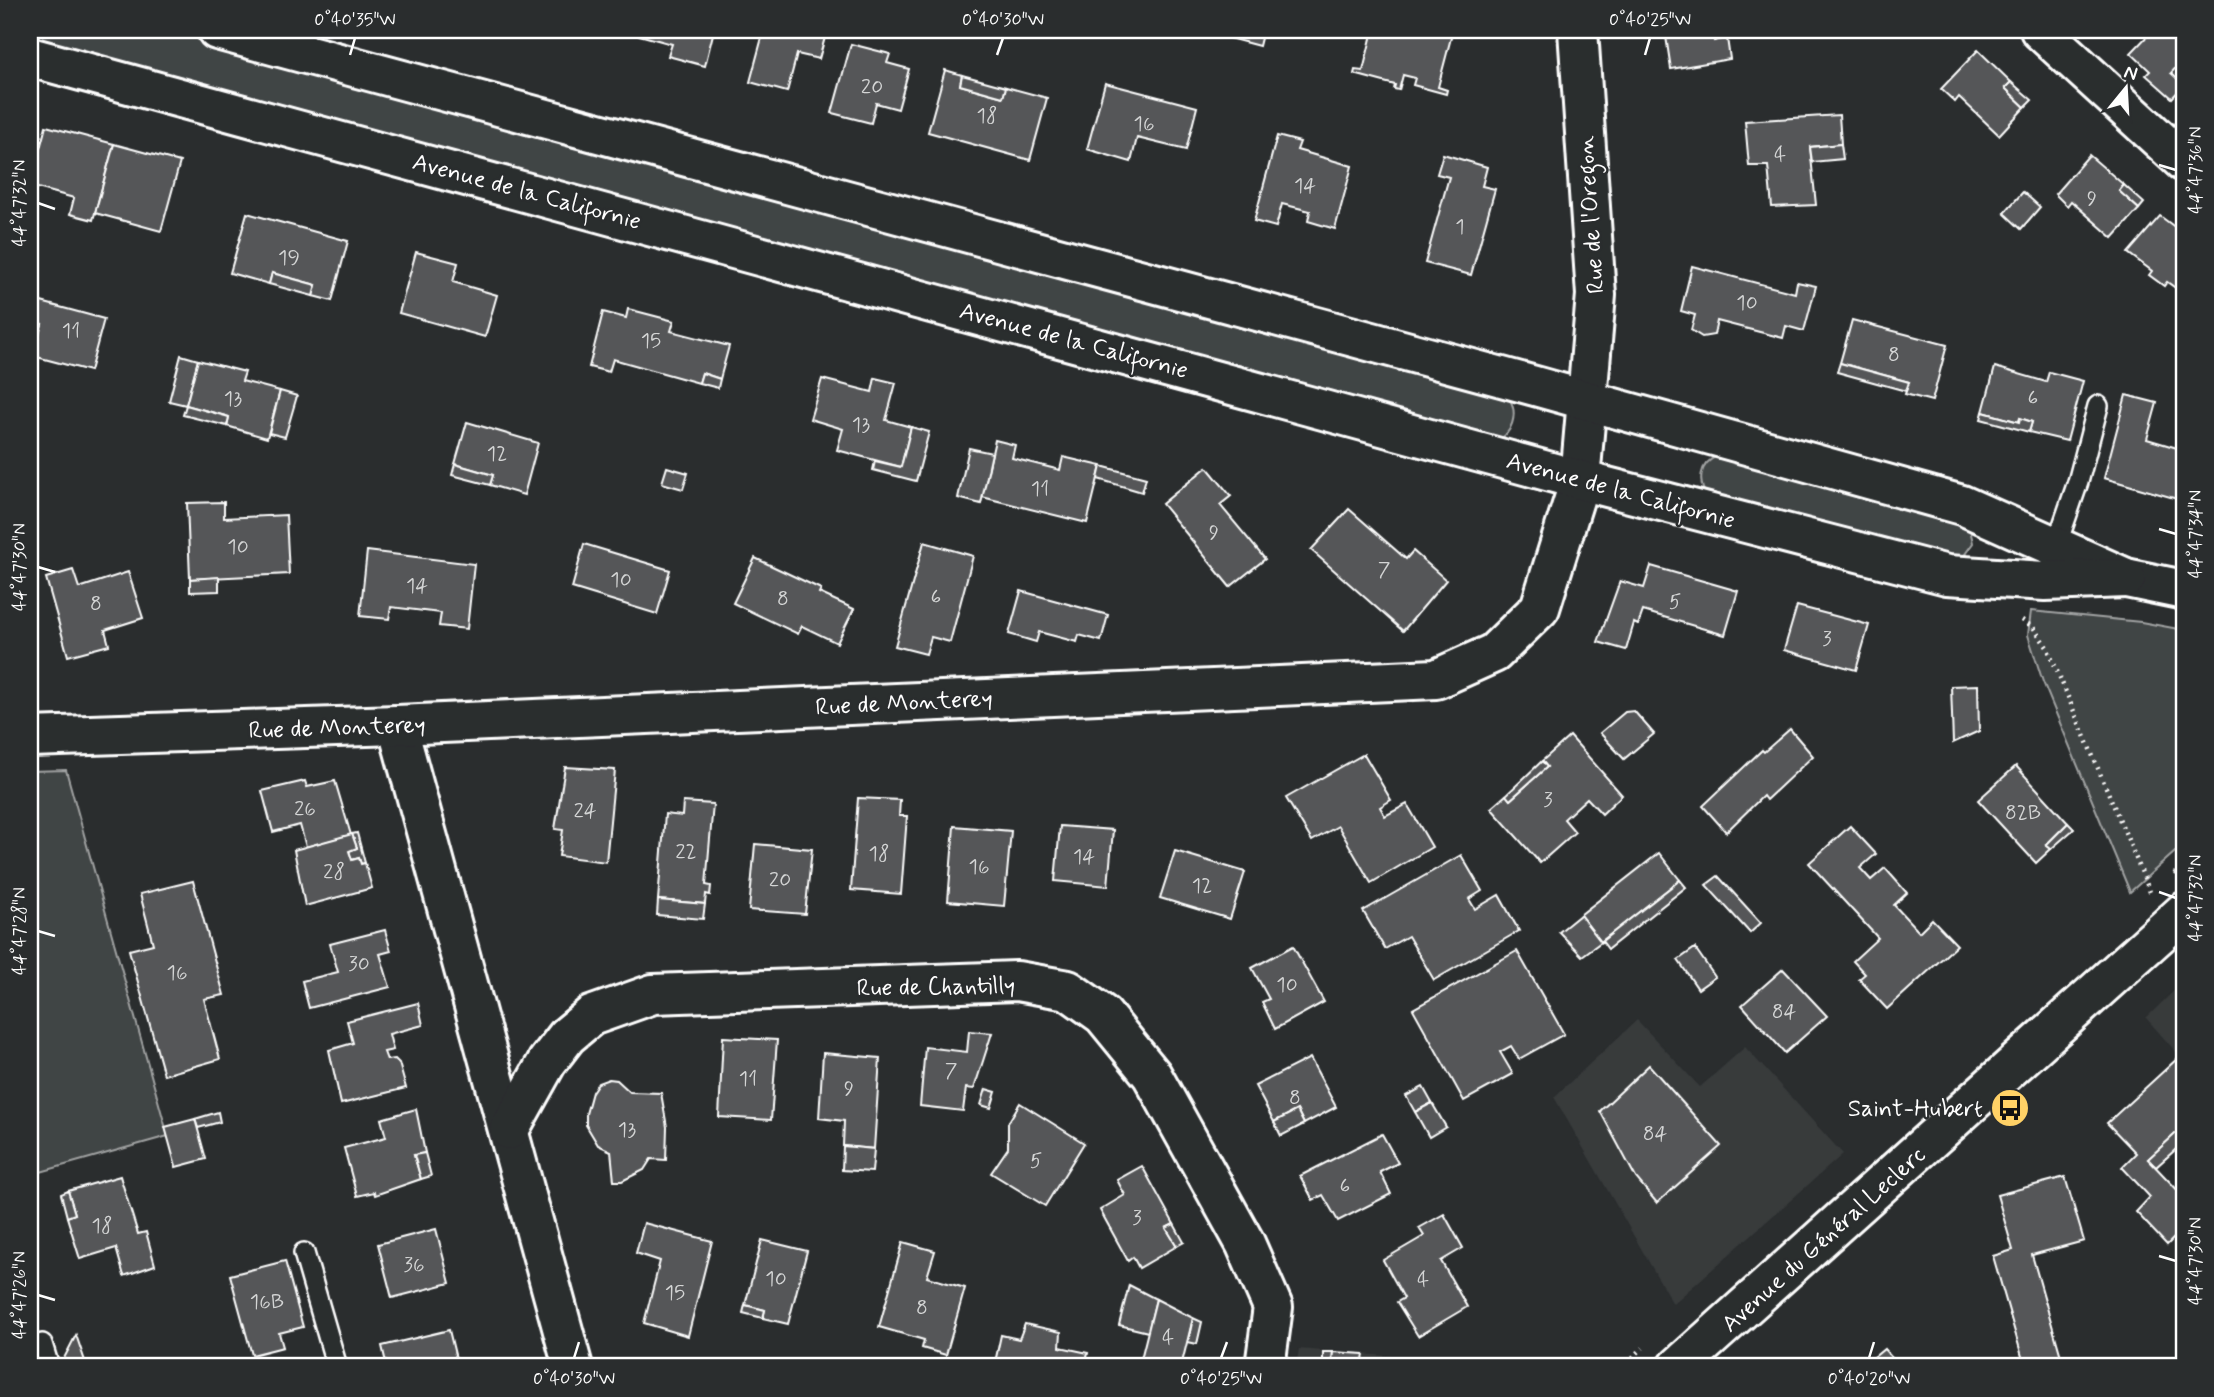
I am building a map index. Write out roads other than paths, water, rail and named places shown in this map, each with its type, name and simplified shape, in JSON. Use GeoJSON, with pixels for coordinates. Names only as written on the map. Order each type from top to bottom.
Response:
{"type":"FeatureCollection","features":[{"type":"Feature","properties":{"kind":"street","name":"Avenue de la Californie"},"geometry":{"type":"LineString","coordinates":[[217,30],[1589,401],[1962,505],[2050,564]]}},
{"type":"Feature","properties":{"kind":"street","name":"Rue de l'Oregon"},"geometry":{"type":"LineString","coordinates":[[1578,30],[1596,295],[1589,401]]}},
{"type":"Feature","properties":{"kind":"street"},"geometry":{"type":"LineString","coordinates":[[2040,30],[2184,162]]}},
{"type":"Feature","properties":{"kind":"street","name":"Avenue de la Californie"},"geometry":{"type":"LineString","coordinates":[[30,57],[1580,480],[1947,575],[2050,564],[2184,590]]}},
{"type":"Feature","properties":{"kind":"street","name":"Rue de Monterey"},"geometry":{"type":"LineString","coordinates":[[30,737],[397,725],[1436,678],[1494,653],[1540,608],[1580,480],[1589,401]]}},
{"type":"Feature","properties":{"kind":"street"},"geometry":{"type":"LineString","coordinates":[[397,725],[573,1367]]}},
{"type":"Feature","properties":{"kind":"street","name":"Avenue du Général Leclerc"},"geometry":{"type":"LineString","coordinates":[[1678,1367],[2184,912]]}},
{"type":"Feature","properties":{"kind":"street","name":"Rue de Chantilly"},"geometry":{"type":"LineString","coordinates":[[509,1130],[547,1062],[568,1036],[591,1016],[653,994],[1017,981],[1068,990],[1103,1015],[1152,1075],[1245,1242],[1273,1307],[1265,1367]]}},
{"type":"Feature","properties":{"kind":"lane"},"geometry":{"type":"LineString","coordinates":[[2050,564],[2078,482],[2098,406]]}},
{"type":"Feature","properties":{"kind":"lane"},"geometry":{"type":"LineString","coordinates":[[304,1253],[337,1367]]}},
{"type":"Feature","properties":{"kind":"lane"},"geometry":{"type":"LineString","coordinates":[[42,1344],[49,1367]]}},
{"type":"Feature","properties":{"kind":"place","name":"Saint-Hubert"},"geometry":{"type":"Point","coordinates":[2010,1108]}}]}
